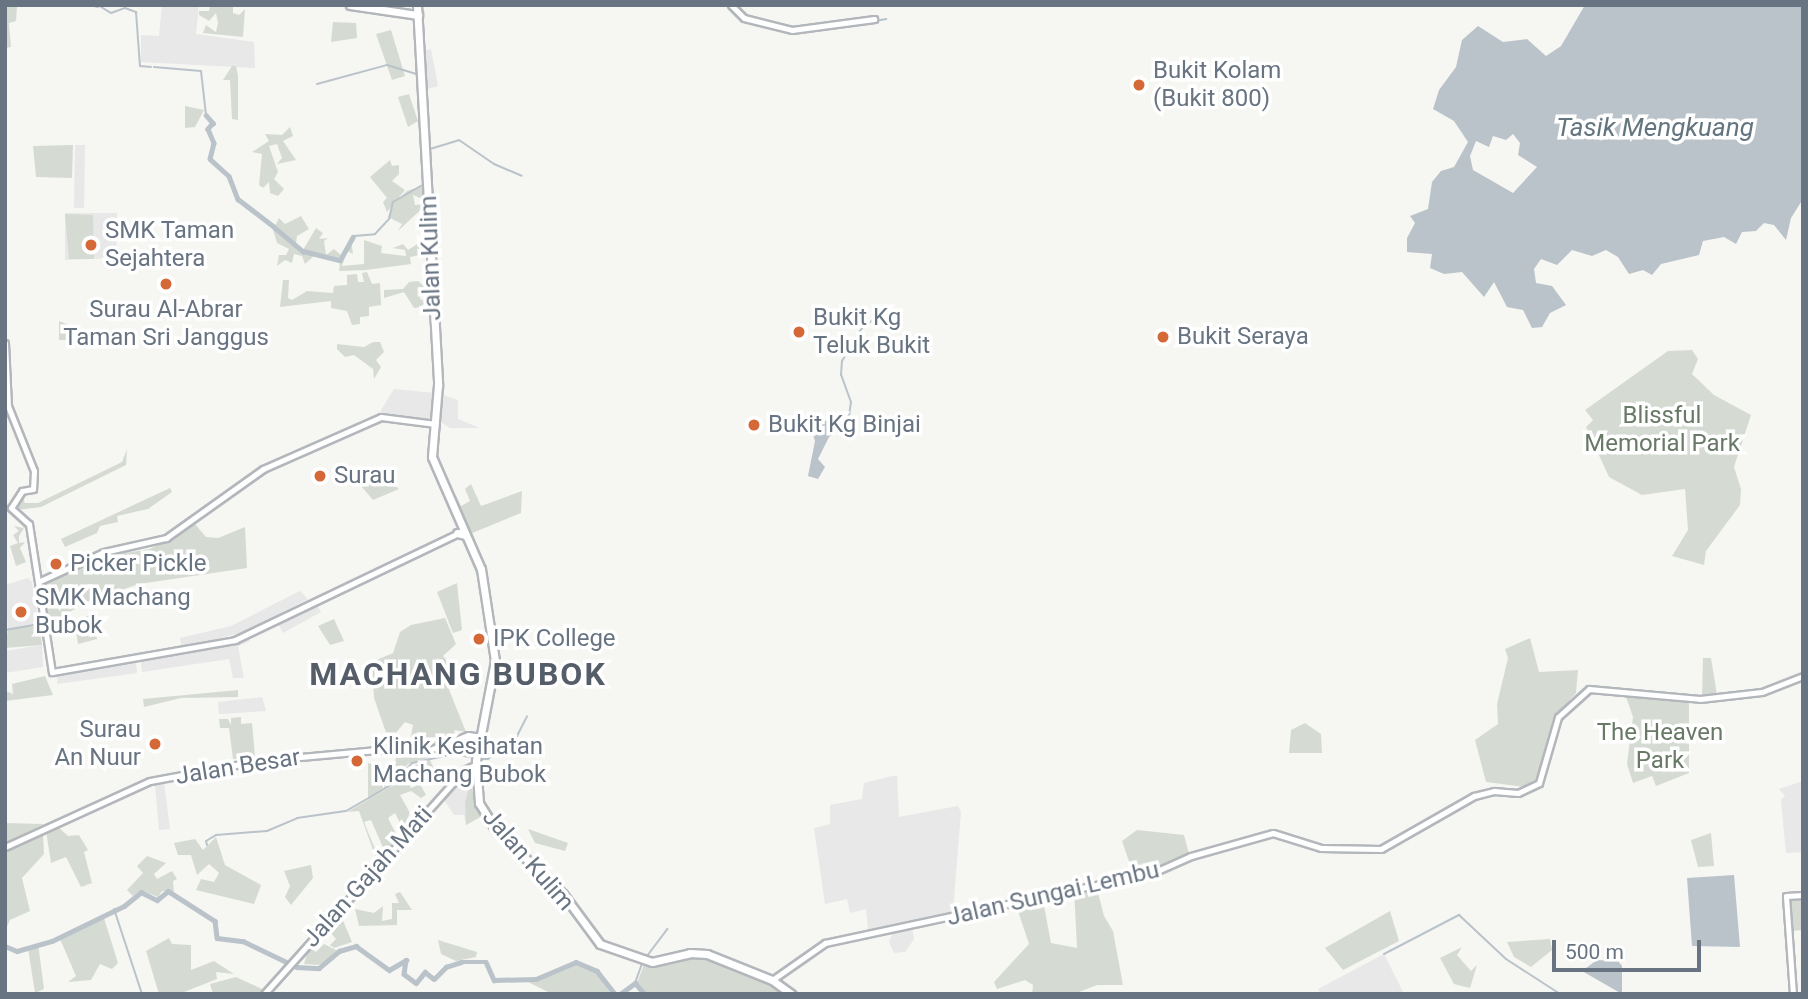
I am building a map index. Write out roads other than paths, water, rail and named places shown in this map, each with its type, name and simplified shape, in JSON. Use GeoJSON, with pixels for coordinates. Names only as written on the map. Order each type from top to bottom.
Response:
{"type":"FeatureCollection","features":[{"type":"Feature","properties":{"kind":"main road"},"geometry":{"type":"LineString","coordinates":[[350,5],[414,14],[417,5]]}},
{"type":"Feature","properties":{"kind":"main road"},"geometry":{"type":"LineString","coordinates":[[731,5],[752,22],[792,30],[874,19]]}},
{"type":"Feature","properties":{"kind":"main road","name":"Jalan Kulim"},"geometry":{"type":"LineString","coordinates":[[414,14],[418,24],[429,168],[436,424],[433,463],[484,581],[495,664],[476,761],[477,796],[489,821],[563,894],[597,942],[646,961],[700,952],[746,970],[776,978],[794,994]]}},
{"type":"Feature","properties":{"kind":"main road"},"geometry":{"type":"LineString","coordinates":[[5,343],[8,406],[34,467],[33,489],[22,491],[11,508],[28,523],[40,583],[52,672],[227,642],[462,530]]}},
{"type":"Feature","properties":{"kind":"main road"},"geometry":{"type":"LineString","coordinates":[[40,583],[105,554],[167,540],[260,472],[381,418],[436,424]]}},
{"type":"Feature","properties":{"kind":"main road","name":"Jalan Sungai Lembu"},"geometry":{"type":"LineString","coordinates":[[776,978],[828,942],[1155,872],[1191,856],[1273,833],[1321,848],[1381,849],[1474,796],[1493,791],[1518,793],[1539,783],[1558,717],[1586,690],[1700,699],[1762,692],[1803,676]]}},
{"type":"Feature","properties":{"kind":"main road","name":"Jalan Besar"},"geometry":{"type":"LineString","coordinates":[[5,847],[142,784],[214,766],[375,750],[430,751],[468,735],[482,737]]}},
{"type":"Feature","properties":{"kind":"main road","name":"Jalan Gajah Mati"},"geometry":{"type":"LineString","coordinates":[[264,994],[464,770],[476,761]]}},
{"type":"Feature","properties":{"kind":"main road"},"geometry":{"type":"LineString","coordinates":[[1793,994],[1786,896],[1803,895]]}},
{"type":"Feature","properties":{"kind":"water","name":"Tasik Mengkuang"},"geometry":{"type":"Polygon","coordinates":[[[1585,5],[1803,5],[1803,199],[1791,218],[1786,240],[1774,225],[1764,223],[1756,231],[1742,232],[1736,244],[1724,237],[1703,241],[1699,255],[1661,264],[1652,275],[1643,270],[1629,274],[1618,257],[1606,250],[1592,256],[1572,250],[1557,265],[1541,259],[1534,269],[1536,283],[1552,286],[1566,305],[1550,313],[1542,327],[1532,328],[1523,310],[1507,307],[1494,282],[1484,297],[1462,272],[1444,274],[1430,268],[1432,254],[1407,252],[1407,238],[1415,223],[1410,216],[1428,209],[1432,182],[1441,171],[1454,167],[1468,142],[1454,121],[1433,109],[1439,90],[1456,67],[1462,40],[1478,26],[1503,42],[1527,39],[1546,56],[1561,46],[1585,5]],[[1513,134],[1506,140],[1493,136],[1489,147],[1476,141],[1470,156],[1473,170],[1513,193],[1537,167],[1518,155],[1520,143],[1513,134]]]}},
{"type":"Feature","properties":{"kind":"water"},"geometry":{"type":"Polygon","coordinates":[[[834,420],[840,430],[829,437],[818,459],[825,467],[818,479],[808,476],[815,441],[811,428],[815,422],[834,420]]]}},
{"type":"Feature","properties":{"kind":"water"},"geometry":{"type":"Polygon","coordinates":[[[1734,875],[1740,947],[1692,946],[1687,878],[1734,875]]]}},
{"type":"Feature","properties":{"kind":"water"},"geometry":{"type":"Polygon","coordinates":[[[1613,954],[1622,966],[1622,994],[1582,971],[1597,960],[1612,961],[1613,954]]]}},
{"type":"Feature","properties":{"kind":"waterway"},"geometry":{"type":"LineString","coordinates":[[91,5],[98,7]]}},
{"type":"Feature","properties":{"kind":"waterway"},"geometry":{"type":"LineString","coordinates":[[98,5],[111,13],[125,8],[136,12],[140,66],[151,67]]}},
{"type":"Feature","properties":{"kind":"waterway"},"geometry":{"type":"LineString","coordinates":[[841,27],[886,19]]}},
{"type":"Feature","properties":{"kind":"waterway"},"geometry":{"type":"LineString","coordinates":[[317,84],[387,65],[419,75]]}},
{"type":"Feature","properties":{"kind":"waterway"},"geometry":{"type":"LineString","coordinates":[[154,67],[201,71],[206,115]]}},
{"type":"Feature","properties":{"kind":"waterway"},"geometry":{"type":"LineString","coordinates":[[206,115],[213,123],[208,129],[214,143],[210,159],[229,176],[238,199],[273,226]]}},
{"type":"Feature","properties":{"kind":"waterway"},"geometry":{"type":"LineString","coordinates":[[430,149],[459,140],[494,164],[522,176]]}},
{"type":"Feature","properties":{"kind":"waterway"},"geometry":{"type":"LineString","coordinates":[[354,236],[375,234],[389,219],[393,202],[423,185]]}},
{"type":"Feature","properties":{"kind":"waterway"},"geometry":{"type":"LineString","coordinates":[[274,227],[303,251],[340,260],[353,237]]}},
{"type":"Feature","properties":{"kind":"waterway"},"geometry":{"type":"LineString","coordinates":[[837,424],[849,416],[851,402],[841,375],[842,361],[861,329],[878,316]]}},
{"type":"Feature","properties":{"kind":"waterway"},"geometry":{"type":"LineString","coordinates":[[5,630],[39,624]]}},
{"type":"Feature","properties":{"kind":"waterway"},"geometry":{"type":"LineString","coordinates":[[479,759],[488,759],[517,736],[527,716]]}},
{"type":"Feature","properties":{"kind":"waterway"},"geometry":{"type":"LineString","coordinates":[[207,845],[206,841],[216,835],[267,831],[297,818],[346,811],[391,785],[412,763],[454,754],[474,758]]}},
{"type":"Feature","properties":{"kind":"waterway"},"geometry":{"type":"LineString","coordinates":[[5,946],[17,951],[52,941],[124,906],[141,892],[157,900],[168,891],[215,921],[217,938],[243,941],[297,967],[319,968],[339,951],[356,946],[389,970],[406,960],[404,974],[416,983],[425,972],[434,979],[446,967],[461,962],[486,962],[494,980],[536,979],[576,962],[597,971],[615,994]]}},
{"type":"Feature","properties":{"kind":"waterway"},"geometry":{"type":"LineString","coordinates":[[114,909],[142,994]]}},
{"type":"Feature","properties":{"kind":"waterway"},"geometry":{"type":"LineString","coordinates":[[1384,954],[1459,915],[1506,959],[1560,994]]}},
{"type":"Feature","properties":{"kind":"waterway"},"geometry":{"type":"LineString","coordinates":[[647,956],[667,929]]}},
{"type":"Feature","properties":{"kind":"waterway"},"geometry":{"type":"LineString","coordinates":[[635,983],[642,964]]}},
{"type":"Feature","properties":{"kind":"waterway"},"geometry":{"type":"LineString","coordinates":[[620,994],[635,983],[645,994]]}},
{"type":"Feature","properties":{"kind":"place","name":"Bukit Kolam (Bukit 800)"},"geometry":{"type":"Point","coordinates":[1139,85]}},
{"type":"Feature","properties":{"kind":"place","name":"SMK Taman Sejahtera"},"geometry":{"type":"Point","coordinates":[91,245]}},
{"type":"Feature","properties":{"kind":"place","name":"Surau Al-Abrar Taman Sri Janggus"},"geometry":{"type":"Point","coordinates":[166,284]}},
{"type":"Feature","properties":{"kind":"place","name":"Bukit Kg Teluk Bukit"},"geometry":{"type":"Point","coordinates":[799,332]}},
{"type":"Feature","properties":{"kind":"place","name":"Bukit Seraya"},"geometry":{"type":"Point","coordinates":[1163,337]}},
{"type":"Feature","properties":{"kind":"place","name":"Bukit Kg Binjai"},"geometry":{"type":"Point","coordinates":[754,425]}},
{"type":"Feature","properties":{"kind":"place","name":"Surau"},"geometry":{"type":"Point","coordinates":[320,476]}},
{"type":"Feature","properties":{"kind":"place","name":"Picker Pickle"},"geometry":{"type":"Point","coordinates":[56,564]}},
{"type":"Feature","properties":{"kind":"place","name":"SMK Machang Bubok"},"geometry":{"type":"Point","coordinates":[21,612]}},
{"type":"Feature","properties":{"kind":"place","name":"IPK College"},"geometry":{"type":"Point","coordinates":[479,639]}},
{"type":"Feature","properties":{"kind":"place","name":"Surau An Nuur"},"geometry":{"type":"Point","coordinates":[155,744]}},
{"type":"Feature","properties":{"kind":"place","name":"Klinik Kesihatan Machang Bubok"},"geometry":{"type":"Point","coordinates":[357,761]}},
{"type":"Feature","properties":{"kind":"district","name":"MACHANG BUBOK"},"geometry":{"type":"Point","coordinates":[458,674]}},
{"type":"Feature","properties":{"kind":"park label","name":"Blissful Memorial Park"},"geometry":{"type":"Point","coordinates":[1662,430]}},
{"type":"Feature","properties":{"kind":"park label","name":"The Heaven Park"},"geometry":{"type":"Point","coordinates":[1660,747]}}]}
